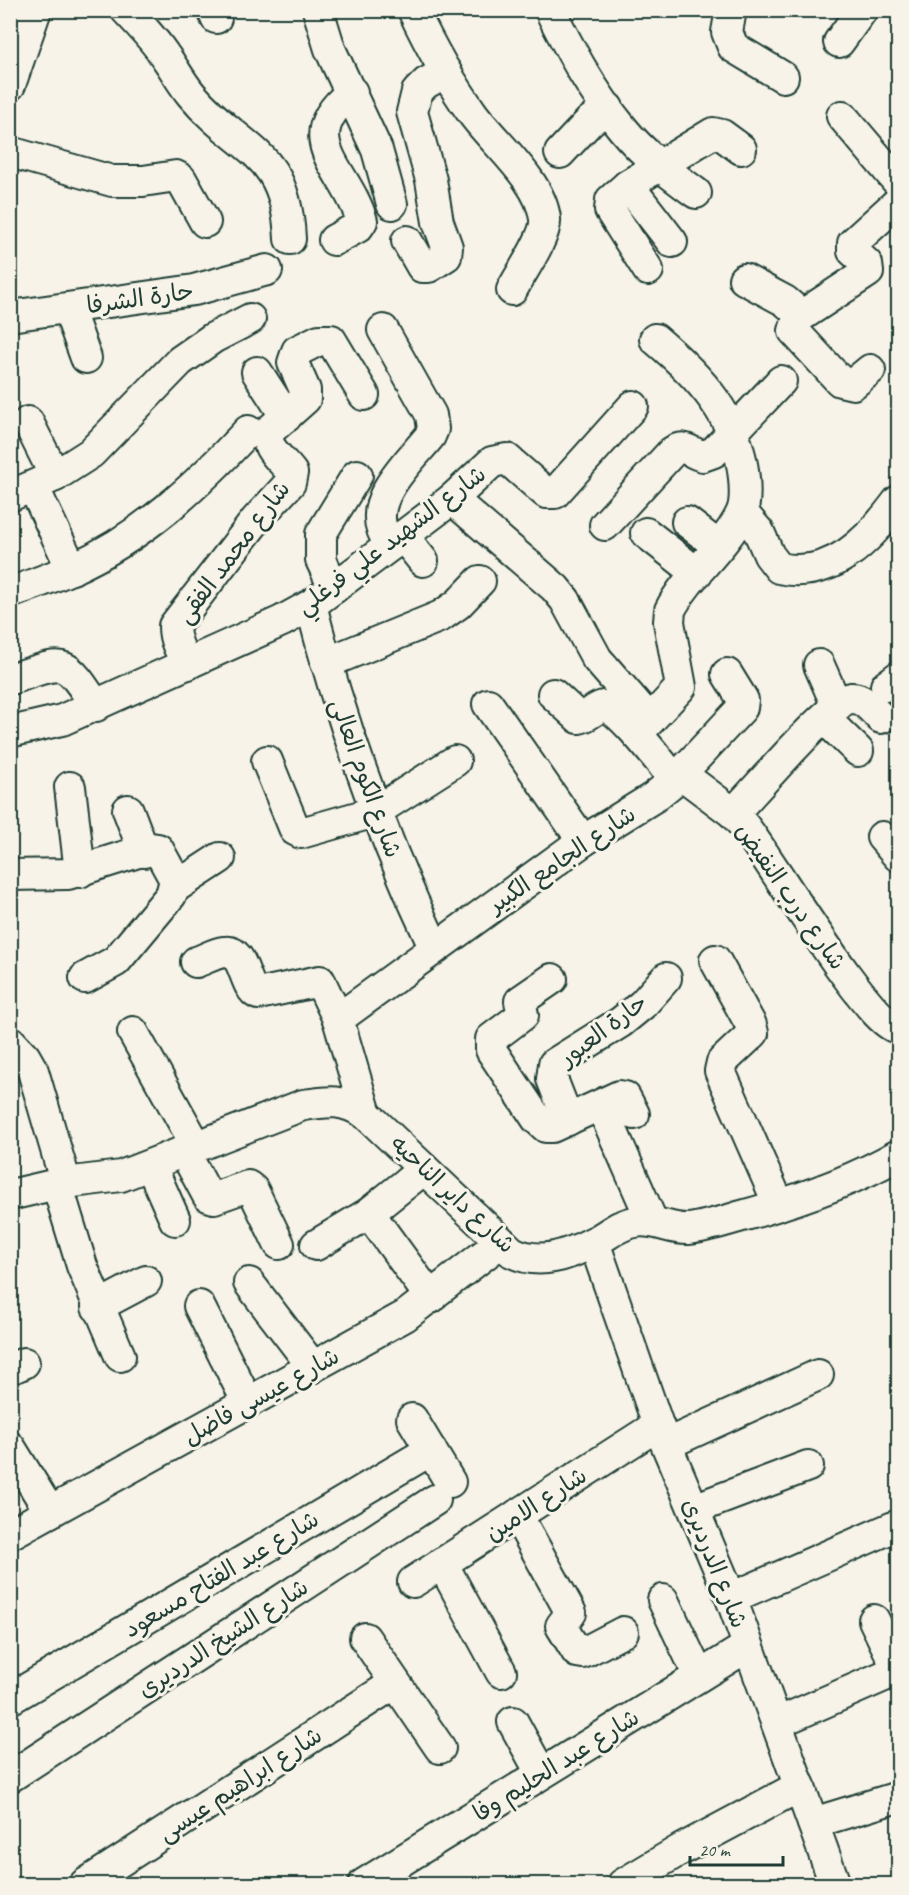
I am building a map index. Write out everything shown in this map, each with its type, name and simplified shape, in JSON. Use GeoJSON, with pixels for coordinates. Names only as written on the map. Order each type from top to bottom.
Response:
{"type":"FeatureCollection","features":[{"type":"Feature","properties":{"kind":"street"},"geometry":{"type":"LineString","coordinates":[[10,85],[36,10]]}},
{"type":"Feature","properties":{"kind":"street"},"geometry":{"type":"LineString","coordinates":[[126,10],[164,54],[190,93],[206,110],[264,159],[280,182],[288,210],[290,238]]}},
{"type":"Feature","properties":{"kind":"street"},"geometry":{"type":"LineString","coordinates":[[318,10],[330,49],[352,92],[377,150],[392,204]]}},
{"type":"Feature","properties":{"kind":"street"},"geometry":{"type":"LineString","coordinates":[[413,10],[446,72],[474,114],[530,182],[541,204],[546,221],[543,230],[512,290]]}},
{"type":"Feature","properties":{"kind":"street"},"geometry":{"type":"LineString","coordinates":[[550,10],[575,60],[623,130],[659,165],[696,193]]}},
{"type":"Feature","properties":{"kind":"street"},"geometry":{"type":"LineString","coordinates":[[731,10],[728,32],[734,47],[783,77]]}},
{"type":"Feature","properties":{"kind":"street"},"geometry":{"type":"LineString","coordinates":[[839,42],[862,10]]}},
{"type":"Feature","properties":{"kind":"street"},"geometry":{"type":"LineString","coordinates":[[407,241],[422,267],[429,267],[446,256],[447,247],[438,222],[431,180],[412,112],[417,92],[426,83],[446,72]]}},
{"type":"Feature","properties":{"kind":"street"},"geometry":{"type":"LineString","coordinates":[[334,240],[358,227],[362,221],[325,147],[323,132],[329,114],[352,92]]}},
{"type":"Feature","properties":{"kind":"street"},"geometry":{"type":"LineString","coordinates":[[560,153],[590,121],[608,108]]}},
{"type":"Feature","properties":{"kind":"street"},"geometry":{"type":"LineString","coordinates":[[842,116],[898,182]]}},
{"type":"Feature","properties":{"kind":"street"},"geometry":{"type":"LineString","coordinates":[[648,270],[610,210],[611,200],[628,184],[713,133],[722,135],[741,149]]}},
{"type":"Feature","properties":{"kind":"street"},"geometry":{"type":"LineString","coordinates":[[10,152],[112,181],[143,181],[176,176],[181,179],[205,222]]}},
{"type":"Feature","properties":{"kind":"street"},"geometry":{"type":"LineString","coordinates":[[628,184],[672,242]]}},
{"type":"Feature","properties":{"kind":"street"},"geometry":{"type":"LineString","coordinates":[[870,370],[853,384],[840,381],[794,331],[794,324],[798,318],[868,272],[867,264],[853,251],[852,243],[898,202]]}},
{"type":"Feature","properties":{"kind":"street","name":"حارة الشرفا"},"geometry":{"type":"LineString","coordinates":[[10,316],[194,290],[267,270]]}},
{"type":"Feature","properties":{"kind":"street"},"geometry":{"type":"LineString","coordinates":[[744,279],[785,301],[798,312],[798,318]]}},
{"type":"Feature","properties":{"kind":"street"},"geometry":{"type":"LineString","coordinates":[[68,308],[86,358]]}},
{"type":"Feature","properties":{"kind":"street"},"geometry":{"type":"LineString","coordinates":[[33,486],[106,440],[180,362],[213,338],[250,319]]}},
{"type":"Feature","properties":{"kind":"street"},"geometry":{"type":"LineString","coordinates":[[383,330],[431,415],[433,429],[385,494],[380,517],[382,529],[423,561]]}},
{"type":"Feature","properties":{"kind":"street"},"geometry":{"type":"LineString","coordinates":[[643,727],[681,687],[669,622],[670,610],[742,512],[745,490],[742,465],[732,433],[719,405],[691,369],[655,339]]}},
{"type":"Feature","properties":{"kind":"street","name":"شارع محمد الفقى"},"geometry":{"type":"LineString","coordinates":[[188,663],[174,637],[174,626],[256,520],[290,483],[292,473],[268,444],[267,437],[302,404],[307,394],[293,363],[294,357],[303,347],[319,340],[331,340],[364,395]]}},
{"type":"Feature","properties":{"kind":"street"},"geometry":{"type":"LineString","coordinates":[[257,372],[286,417]]}},
{"type":"Feature","properties":{"kind":"street"},"geometry":{"type":"LineString","coordinates":[[605,525],[672,452],[680,447],[687,447],[698,455],[709,456],[781,381]]}},
{"type":"Feature","properties":{"kind":"street","name":"شارع الشهيد علي فرغلي"},"geometry":{"type":"LineString","coordinates":[[10,732],[62,720],[96,706],[322,596],[452,499],[492,462],[502,458],[507,459],[546,493],[555,493],[633,406]]}},
{"type":"Feature","properties":{"kind":"street"},"geometry":{"type":"LineString","coordinates":[[28,422],[33,486],[72,569]]}},
{"type":"Feature","properties":{"kind":"street"},"geometry":{"type":"LineString","coordinates":[[10,594],[72,569],[122,542],[168,509],[210,472],[248,431]]}},
{"type":"Feature","properties":{"kind":"street","name":"شارع الكوم العالى"},"geometry":{"type":"LineString","coordinates":[[357,475],[321,534],[326,663],[348,738],[375,812],[434,947]]}},
{"type":"Feature","properties":{"kind":"street"},"geometry":{"type":"LineString","coordinates":[[452,499],[555,588],[565,600],[597,660],[643,727]]}},
{"type":"Feature","properties":{"kind":"street"},"geometry":{"type":"LineString","coordinates":[[742,512],[759,532],[769,555],[779,568],[810,569],[835,562],[857,549],[876,532],[898,501]]}},
{"type":"Feature","properties":{"kind":"street"},"geometry":{"type":"LineString","coordinates":[[687,522],[718,546]]}},
{"type":"Feature","properties":{"kind":"street"},"geometry":{"type":"LineString","coordinates":[[646,533],[696,573]]}},
{"type":"Feature","properties":{"kind":"street"},"geometry":{"type":"LineString","coordinates":[[326,663],[434,619],[458,604],[480,581]]}},
{"type":"Feature","properties":{"kind":"street"},"geometry":{"type":"LineString","coordinates":[[11,680],[56,665],[65,667],[74,673],[96,706]]}},
{"type":"Feature","properties":{"kind":"street"},"geometry":{"type":"LineString","coordinates":[[819,665],[830,712],[858,751]]}},
{"type":"Feature","properties":{"kind":"street","name":"شارع الجامع الكبير"},"geometry":{"type":"LineString","coordinates":[[338,1018],[583,841],[633,811],[677,777],[742,708],[743,700],[727,674]]}},
{"type":"Feature","properties":{"kind":"street"},"geometry":{"type":"LineString","coordinates":[[553,694],[579,718],[606,706],[643,727]]}},
{"type":"Feature","properties":{"kind":"street"},"geometry":{"type":"LineString","coordinates":[[733,813],[830,712],[853,698],[862,700],[881,718]]}},
{"type":"Feature","properties":{"kind":"street"},"geometry":{"type":"LineString","coordinates":[[488,704],[583,841]]}},
{"type":"Feature","properties":{"kind":"street","name":"شارع درب النفيض"},"geometry":{"type":"LineString","coordinates":[[643,727],[677,777],[733,813],[757,841],[848,976],[895,1028]]}},
{"type":"Feature","properties":{"kind":"street"},"geometry":{"type":"LineString","coordinates":[[267,760],[295,830],[308,832],[375,812],[455,761]]}},
{"type":"Feature","properties":{"kind":"street"},"geometry":{"type":"LineString","coordinates":[[70,787],[80,872]]}},
{"type":"Feature","properties":{"kind":"street"},"geometry":{"type":"LineString","coordinates":[[128,810],[144,852]]}},
{"type":"Feature","properties":{"kind":"street"},"geometry":{"type":"LineString","coordinates":[[10,875],[56,875],[80,872],[158,849],[175,880],[174,888]]}},
{"type":"Feature","properties":{"kind":"street"},"geometry":{"type":"LineString","coordinates":[[85,978],[116,961],[174,888],[220,858]]}},
{"type":"Feature","properties":{"kind":"street"},"geometry":{"type":"LineString","coordinates":[[196,962],[225,951],[232,952],[237,957],[251,990],[258,994],[320,981],[338,1018],[366,1114]]}},
{"type":"Feature","properties":{"kind":"street"},"geometry":{"type":"LineString","coordinates":[[715,960],[752,1024],[753,1034],[722,1062],[720,1071],[779,1205]]}},
{"type":"Feature","properties":{"kind":"street","name":"حارة العبور"},"geometry":{"type":"LineString","coordinates":[[568,1120],[552,1078],[554,1064],[621,1022],[643,1004],[666,978]]}},
{"type":"Feature","properties":{"kind":"street"},"geometry":{"type":"LineString","coordinates":[[552,979],[520,1000],[523,1015],[491,1039],[489,1047],[541,1124],[552,1127],[622,1095],[634,1114]]}},
{"type":"Feature","properties":{"kind":"street"},"geometry":{"type":"LineString","coordinates":[[133,1032],[191,1150],[208,1196],[213,1198],[248,1186],[253,1190],[279,1244]]}},
{"type":"Feature","properties":{"kind":"street"},"geometry":{"type":"LineString","coordinates":[[10,1041],[25,1057],[33,1071],[62,1184],[98,1307],[120,1356]]}},
{"type":"Feature","properties":{"kind":"street","name":"شارع داير الناحيه"},"geometry":{"type":"LineString","coordinates":[[11,1194],[121,1176],[303,1105],[328,1101],[350,1103],[366,1114],[501,1242],[522,1257],[548,1259],[594,1242],[617,1228],[635,1222],[652,1221],[670,1227],[688,1229],[817,1194],[898,1155]]}},
{"type":"Feature","properties":{"kind":"street"},"geometry":{"type":"LineString","coordinates":[[601,1105],[652,1221]]}},
{"type":"Feature","properties":{"kind":"street"},"geometry":{"type":"LineString","coordinates":[[151,1166],[175,1220]]}},
{"type":"Feature","properties":{"kind":"street"},"geometry":{"type":"LineString","coordinates":[[316,1245],[369,1213],[424,1169]]}},
{"type":"Feature","properties":{"kind":"street"},"geometry":{"type":"LineString","coordinates":[[369,1213],[431,1298]]}},
{"type":"Feature","properties":{"kind":"street","name":"شارع عيسى فاضل"},"geometry":{"type":"LineString","coordinates":[[10,1534],[372,1336],[431,1298],[501,1242]]}},
{"type":"Feature","properties":{"kind":"street","name":"شارع الدرديرى"},"geometry":{"type":"LineString","coordinates":[[594,1242],[663,1434],[731,1598],[835,1884]]}},
{"type":"Feature","properties":{"kind":"street"},"geometry":{"type":"LineString","coordinates":[[98,1307],[146,1281]]}},
{"type":"Feature","properties":{"kind":"street"},"geometry":{"type":"LineString","coordinates":[[249,1283],[313,1367]]}},
{"type":"Feature","properties":{"kind":"street"},"geometry":{"type":"LineString","coordinates":[[199,1306],[248,1403]]}},
{"type":"Feature","properties":{"kind":"street","name":"شارع الامين"},"geometry":{"type":"LineString","coordinates":[[413,1582],[517,1515],[663,1434],[818,1375]]}},
{"type":"Feature","properties":{"kind":"street"},"geometry":{"type":"LineString","coordinates":[[412,1419],[431,1450]]}},
{"type":"Feature","properties":{"kind":"street"},"geometry":{"type":"LineString","coordinates":[[10,1447],[50,1512]]}},
{"type":"Feature","properties":{"kind":"street","name":"شارع الشيخ الدرديرى"},"geometry":{"type":"LineString","coordinates":[[10,1777],[443,1491],[431,1450]]}},
{"type":"Feature","properties":{"kind":"street","name":"شارع عبد الفتاح مسعود"},"geometry":{"type":"LineString","coordinates":[[10,1699],[431,1450]]}},
{"type":"Feature","properties":{"kind":"street"},"geometry":{"type":"LineString","coordinates":[[694,1509],[808,1466]]}},
{"type":"Feature","properties":{"kind":"street"},"geometry":{"type":"LineString","coordinates":[[517,1515],[571,1613],[561,1626],[576,1652],[584,1653],[624,1632]]}},
{"type":"Feature","properties":{"kind":"street"},"geometry":{"type":"LineString","coordinates":[[731,1598],[898,1525]]}},
{"type":"Feature","properties":{"kind":"street"},"geometry":{"type":"LineString","coordinates":[[442,1563],[501,1672]]}},
{"type":"Feature","properties":{"kind":"street"},"geometry":{"type":"LineString","coordinates":[[663,1600],[699,1676]]}},
{"type":"Feature","properties":{"kind":"street"},"geometry":{"type":"LineString","coordinates":[[777,1723],[898,1670],[874,1620]]}},
{"type":"Feature","properties":{"kind":"street"},"geometry":{"type":"LineString","coordinates":[[365,1638],[440,1748]]}},
{"type":"Feature","properties":{"kind":"street","name":"شارع عبد الحليم وفا"},"geometry":{"type":"LineString","coordinates":[[364,1884],[748,1646]]}},
{"type":"Feature","properties":{"kind":"street","name":"شارع ابراهيم عيسى"},"geometry":{"type":"LineString","coordinates":[[85,1884],[396,1683]]}},
{"type":"Feature","properties":{"kind":"street"},"geometry":{"type":"LineString","coordinates":[[513,1722],[541,1773]]}},
{"type":"Feature","properties":{"kind":"street"},"geometry":{"type":"LineString","coordinates":[[623,1884],[680,1850],[800,1786]]}},
{"type":"Feature","properties":{"kind":"street"},"geometry":{"type":"LineString","coordinates":[[813,1824],[898,1797]]}}]}
